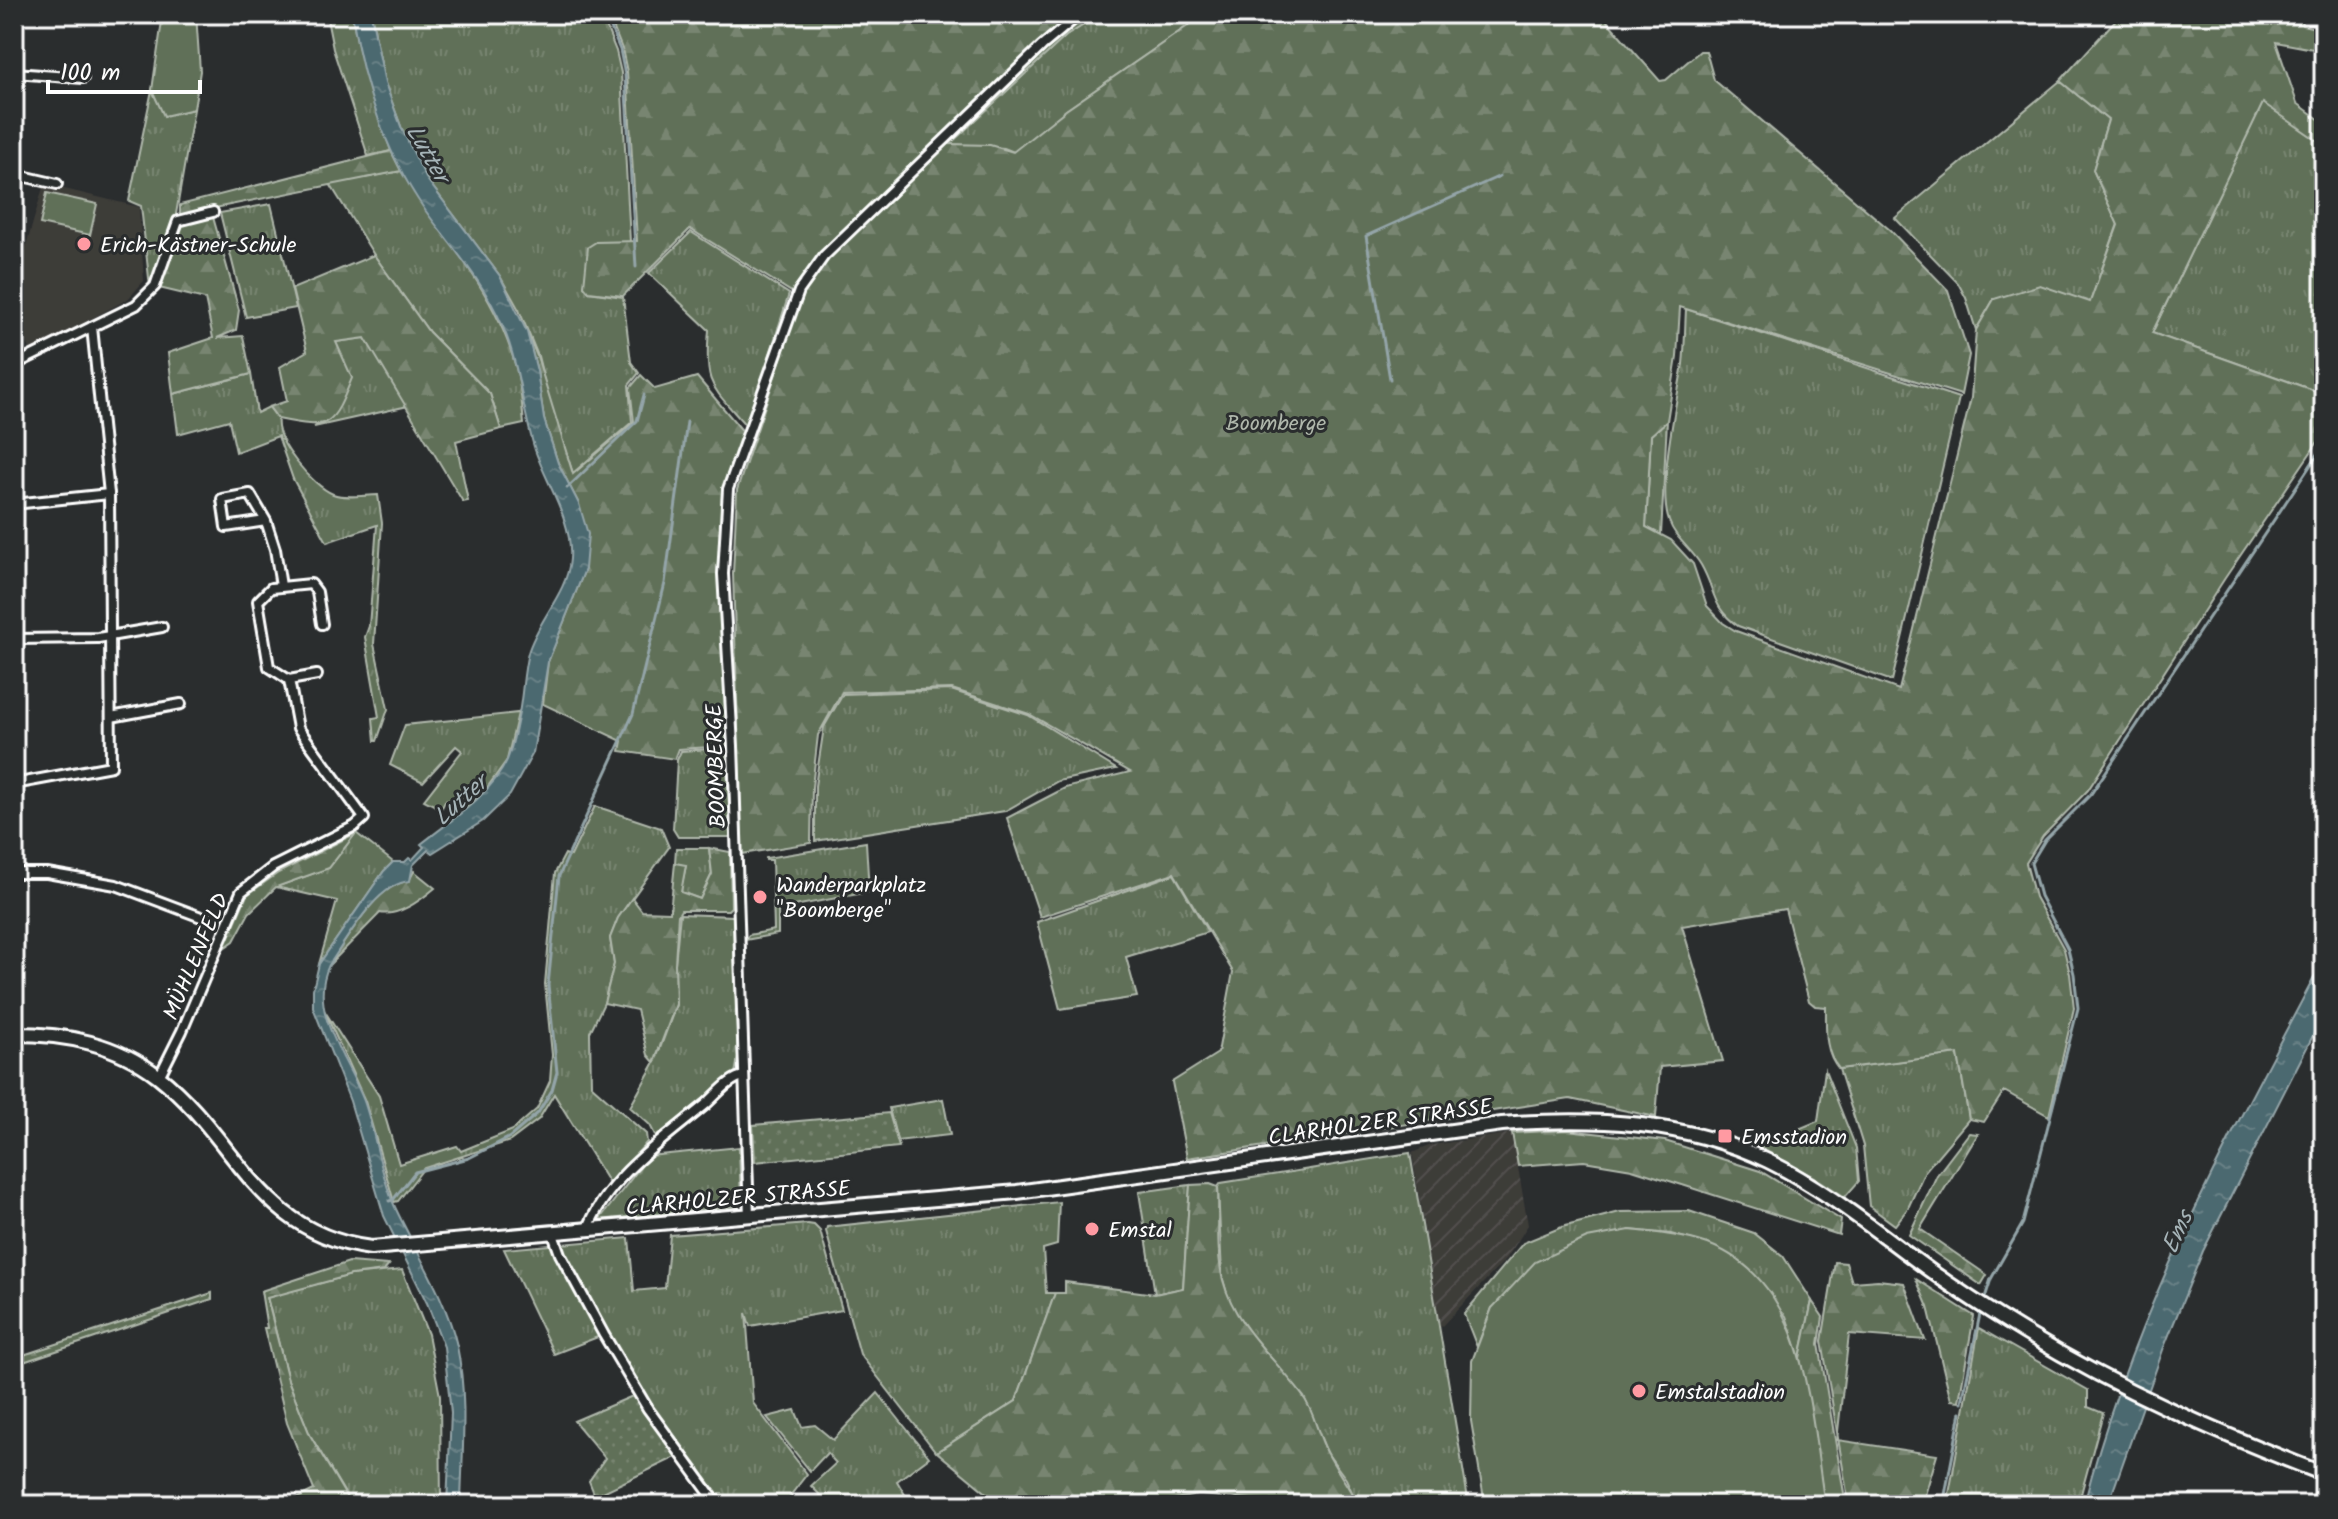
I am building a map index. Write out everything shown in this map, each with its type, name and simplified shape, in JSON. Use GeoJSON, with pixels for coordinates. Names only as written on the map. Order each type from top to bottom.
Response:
{"type":"FeatureCollection","features":[{"type":"Feature","properties":{"kind":"street","name":"BOOMBERGE"},"geometry":{"type":"LineString","coordinates":[[749,1216],[734,760],[723,574],[728,489],[799,291],[824,256],[1031,55],[1080,14]]}},
{"type":"Feature","properties":{"kind":"street"},"geometry":{"type":"LineString","coordinates":[[14,73],[83,78]]}},
{"type":"Feature","properties":{"kind":"street"},"geometry":{"type":"LineString","coordinates":[[14,174],[57,184]]}},
{"type":"Feature","properties":{"kind":"street"},"geometry":{"type":"LineString","coordinates":[[14,365],[136,305],[155,286],[178,221],[213,212]]}},
{"type":"Feature","properties":{"kind":"street"},"geometry":{"type":"LineString","coordinates":[[14,784],[111,766],[109,494],[92,327]]}},
{"type":"Feature","properties":{"kind":"street"},"geometry":{"type":"LineString","coordinates":[[14,504],[109,494]]}},
{"type":"Feature","properties":{"kind":"street"},"geometry":{"type":"LineString","coordinates":[[266,521],[226,527],[222,499],[250,494],[266,521],[275,549],[281,586]]}},
{"type":"Feature","properties":{"kind":"street"},"geometry":{"type":"LineString","coordinates":[[317,675],[289,680],[269,667],[258,601],[271,588],[304,583],[314,587],[322,624]]}},
{"type":"Feature","properties":{"kind":"street"},"geometry":{"type":"LineString","coordinates":[[14,639],[110,636],[162,627]]}},
{"type":"Feature","properties":{"kind":"street","name":"MÜHLENFELD"},"geometry":{"type":"LineString","coordinates":[[159,1077],[241,892],[273,867],[355,826],[364,818],[298,728],[289,680]]}},
{"type":"Feature","properties":{"kind":"street"},"geometry":{"type":"LineString","coordinates":[[111,717],[181,704]]}},
{"type":"Feature","properties":{"kind":"street","name":"MÜHLENFELD"},"geometry":{"type":"LineString","coordinates":[[14,873],[47,873],[116,885],[209,920]]}},
{"type":"Feature","properties":{"kind":"street","name":"CLARHOLZER STRASSE"},"geometry":{"type":"LineString","coordinates":[[14,1034],[60,1035],[93,1042],[124,1055],[159,1077],[289,1218],[328,1239],[349,1245],[392,1248],[1017,1192],[1502,1124],[1566,1119],[1609,1120],[1673,1129],[1743,1150],[1768,1161],[1857,1214],[1990,1311],[2111,1382],[2157,1405],[2324,1474]]}},
{"type":"Feature","properties":{"kind":"street","name":"CLARHOLZER STRASSE"},"geometry":{"type":"LineString","coordinates":[[587,1231],[593,1213],[656,1142],[736,1077],[744,1076]]}},
{"type":"Feature","properties":{"kind":"street"},"geometry":{"type":"LineString","coordinates":[[553,1234],[560,1254],[648,1409],[718,1505]]}},
{"type":"Feature","properties":{"kind":"shaded area","name":"Erich-Kästner-Schule"},"geometry":{"type":"Polygon","coordinates":[[[44,184],[139,207],[144,281],[128,299],[31,351],[14,317],[14,288],[44,184]]]}},
{"type":"Feature","properties":{"kind":"shaded area"},"geometry":{"type":"Polygon","coordinates":[[[1512,1133],[1528,1225],[1507,1258],[1440,1328],[1412,1153],[1431,1145],[1512,1133]]]}},
{"type":"Feature","properties":{"kind":"green space"},"geometry":{"type":"Polygon","coordinates":[[[163,14],[196,14],[200,71],[194,109],[164,116],[152,90],[163,14]]]}},
{"type":"Feature","properties":{"kind":"green space"},"geometry":{"type":"Polygon","coordinates":[[[326,14],[352,14],[363,66],[391,151],[368,156],[333,49],[326,14]]]}},
{"type":"Feature","properties":{"kind":"green space"},"geometry":{"type":"Polygon","coordinates":[[[371,14],[601,14],[621,73],[630,242],[596,242],[584,286],[589,292],[623,297],[631,362],[639,373],[629,385],[632,422],[573,473],[550,405],[538,356],[519,310],[500,276],[426,178],[402,129],[385,83],[371,14]]]}},
{"type":"Feature","properties":{"kind":"green space","name":"Boomberge"},"geometry":{"type":"Polygon","coordinates":[[[608,14],[1101,14],[1066,36],[950,144],[990,145],[1013,152],[1066,110],[1205,14],[1601,14],[1660,81],[1666,80],[1700,51],[1706,51],[1714,80],[1890,230],[1948,290],[1969,355],[1961,395],[1680,307],[1677,357],[1667,421],[1651,435],[1646,527],[1671,540],[1693,564],[1707,606],[1723,623],[1736,631],[1899,690],[1971,398],[1976,330],[1994,299],[2040,285],[2090,302],[2118,225],[2093,170],[2108,120],[2060,81],[2121,14],[2300,14],[2302,25],[2324,30],[2324,51],[2276,42],[2297,103],[2324,123],[2324,145],[2263,103],[2152,333],[2324,394],[2324,433],[2225,578],[2088,790],[2043,836],[2026,863],[2035,897],[2064,949],[2074,1008],[2049,1116],[2004,1091],[1984,1122],[1969,1119],[1958,1054],[1839,1069],[1828,1048],[1826,1007],[1815,1006],[1809,1001],[1785,909],[1682,926],[1723,1061],[1660,1067],[1656,1117],[1570,1099],[1187,1158],[1172,1082],[1218,1053],[1233,972],[1174,873],[1040,917],[1007,818],[1065,788],[1130,772],[1029,714],[952,689],[842,692],[818,735],[812,787],[811,843],[742,854],[733,574],[737,490],[801,298],[690,229],[623,296],[589,292],[584,286],[588,247],[596,242],[637,241],[627,72],[622,49],[608,14]]]}},
{"type":"Feature","properties":{"kind":"green space"},"geometry":{"type":"Polygon","coordinates":[[[1101,14],[1205,14],[1066,110],[1014,152],[1004,148],[949,144],[1066,36],[1101,14]]]}},
{"type":"Feature","properties":{"kind":"green space"},"geometry":{"type":"Polygon","coordinates":[[[2060,81],[2108,120],[2093,170],[2118,224],[2090,302],[1994,299],[1976,330],[1958,283],[1895,218],[2060,81]]]}},
{"type":"Feature","properties":{"kind":"green space"},"geometry":{"type":"Polygon","coordinates":[[[152,90],[165,115],[194,109],[175,220],[150,287],[141,206],[129,201],[152,90]]]}},
{"type":"Feature","properties":{"kind":"green space"},"geometry":{"type":"Polygon","coordinates":[[[2263,102],[2324,145],[2324,394],[2152,333],[2263,102]]]}},
{"type":"Feature","properties":{"kind":"green space"},"geometry":{"type":"Polygon","coordinates":[[[391,151],[401,171],[180,215],[180,205],[391,151]]]}},
{"type":"Feature","properties":{"kind":"green space"},"geometry":{"type":"Polygon","coordinates":[[[401,171],[467,265],[496,315],[516,368],[524,424],[501,429],[490,394],[429,332],[374,255],[330,184],[401,171]]]}},
{"type":"Feature","properties":{"kind":"green space"},"geometry":{"type":"Polygon","coordinates":[[[47,193],[97,204],[90,235],[40,224],[47,193]]]}},
{"type":"Feature","properties":{"kind":"green space"},"geometry":{"type":"Polygon","coordinates":[[[271,204],[296,308],[246,317],[220,213],[271,204]]]}},
{"type":"Feature","properties":{"kind":"green space"},"geometry":{"type":"Polygon","coordinates":[[[213,217],[239,310],[236,330],[217,338],[243,336],[251,374],[173,394],[168,353],[213,338],[205,299],[159,288],[179,226],[213,217]]]}},
{"type":"Feature","properties":{"kind":"green space"},"geometry":{"type":"Polygon","coordinates":[[[691,232],[789,294],[747,427],[718,393],[709,375],[709,330],[649,273],[691,232]]]}},
{"type":"Feature","properties":{"kind":"green space"},"geometry":{"type":"Polygon","coordinates":[[[374,255],[429,332],[490,394],[501,429],[456,441],[468,501],[463,502],[365,338],[336,342],[352,378],[339,407],[327,421],[309,424],[278,419],[269,407],[287,401],[280,367],[307,351],[292,289],[374,255]]]}},
{"type":"Feature","properties":{"kind":"green space"},"geometry":{"type":"Polygon","coordinates":[[[1686,309],[1959,398],[1892,681],[1738,626],[1723,612],[1701,565],[1672,527],[1665,488],[1683,364],[1686,309]]]}},
{"type":"Feature","properties":{"kind":"green space"},"geometry":{"type":"Polygon","coordinates":[[[527,332],[573,474],[634,422],[630,388],[641,375],[655,389],[697,377],[745,434],[723,489],[719,576],[727,746],[679,749],[675,759],[620,751],[622,741],[543,704],[548,662],[585,569],[579,504],[558,463],[544,419],[527,332]]]}},
{"type":"Feature","properties":{"kind":"green space"},"geometry":{"type":"Polygon","coordinates":[[[365,338],[408,406],[314,427],[328,420],[335,342],[365,338]]]}},
{"type":"Feature","properties":{"kind":"green space"},"geometry":{"type":"Polygon","coordinates":[[[251,374],[257,413],[269,407],[278,419],[278,428],[288,450],[315,482],[333,494],[349,497],[378,495],[382,523],[374,644],[388,709],[377,741],[373,718],[379,717],[365,637],[369,626],[377,525],[327,542],[293,479],[278,436],[236,452],[229,420],[178,434],[173,394],[251,374]]]}},
{"type":"Feature","properties":{"kind":"green space"},"geometry":{"type":"Polygon","coordinates":[[[1667,421],[1661,535],[1646,527],[1651,435],[1667,421]]]}},
{"type":"Feature","properties":{"kind":"green space"},"geometry":{"type":"Polygon","coordinates":[[[951,690],[1028,715],[1116,769],[1058,781],[1005,811],[815,841],[815,786],[824,727],[843,694],[951,690]]]}},
{"type":"Feature","properties":{"kind":"green space"},"geometry":{"type":"Polygon","coordinates":[[[518,713],[507,760],[486,789],[464,810],[446,800],[441,809],[424,800],[462,751],[456,746],[423,782],[390,765],[405,725],[518,713]]]}},
{"type":"Feature","properties":{"kind":"green space"},"geometry":{"type":"Polygon","coordinates":[[[726,748],[731,837],[678,837],[673,829],[677,760],[681,751],[726,748]]]}},
{"type":"Feature","properties":{"kind":"green space"},"geometry":{"type":"Polygon","coordinates":[[[595,806],[661,828],[669,847],[618,918],[610,938],[614,964],[604,1003],[590,1032],[591,1085],[646,1134],[647,1142],[610,1185],[554,1094],[539,1119],[510,1141],[424,1168],[394,1202],[365,1101],[324,1010],[379,1096],[399,1164],[457,1146],[461,1151],[513,1130],[537,1109],[550,1081],[552,1055],[545,984],[555,873],[565,854],[571,856],[595,806]]]}},
{"type":"Feature","properties":{"kind":"green space"},"geometry":{"type":"Polygon","coordinates":[[[356,833],[393,862],[319,964],[337,901],[276,887],[329,868],[356,833]]]}},
{"type":"Feature","properties":{"kind":"green space"},"geometry":{"type":"Polygon","coordinates":[[[356,833],[329,868],[276,887],[249,913],[234,941],[224,948],[247,895],[278,873],[356,833]]]}},
{"type":"Feature","properties":{"kind":"green space"},"geometry":{"type":"Polygon","coordinates":[[[866,842],[869,892],[778,909],[778,934],[745,940],[749,935],[774,930],[772,860],[766,858],[866,842]]]}},
{"type":"Feature","properties":{"kind":"green space"},"geometry":{"type":"Polygon","coordinates":[[[676,848],[709,848],[712,874],[700,899],[680,892],[686,866],[675,863],[676,848]]]}},
{"type":"Feature","properties":{"kind":"green space"},"geometry":{"type":"Polygon","coordinates":[[[709,848],[730,852],[731,907],[728,910],[681,910],[678,915],[676,1004],[654,1062],[648,1055],[637,1010],[604,1003],[614,964],[610,938],[618,918],[632,898],[642,911],[670,912],[675,863],[686,865],[681,892],[700,899],[712,874],[709,848]]]}},
{"type":"Feature","properties":{"kind":"green space"},"geometry":{"type":"Polygon","coordinates":[[[414,871],[435,888],[402,910],[380,913],[329,965],[374,902],[397,884],[409,881],[414,871]]]}},
{"type":"Feature","properties":{"kind":"green space"},"geometry":{"type":"Polygon","coordinates":[[[1174,874],[1208,932],[1126,957],[1137,997],[1060,1009],[1037,922],[1174,874]]]}},
{"type":"Feature","properties":{"kind":"green space"},"geometry":{"type":"Polygon","coordinates":[[[680,914],[733,916],[738,1058],[735,1074],[656,1137],[650,1125],[630,1107],[655,1062],[676,1005],[675,964],[680,914]]]}},
{"type":"Feature","properties":{"kind":"green space"},"geometry":{"type":"Polygon","coordinates":[[[1958,1054],[1969,1119],[1925,1171],[1908,1208],[1895,1225],[1869,1206],[1863,1146],[1839,1069],[1958,1054]]]}},
{"type":"Feature","properties":{"kind":"green space"},"geometry":{"type":"Polygon","coordinates":[[[1825,1070],[1856,1148],[1859,1181],[1845,1197],[1816,1178],[1755,1147],[1818,1121],[1825,1070]]]}},
{"type":"Feature","properties":{"kind":"green space"},"geometry":{"type":"Polygon","coordinates":[[[943,1099],[950,1135],[897,1141],[889,1108],[943,1099]]]}},
{"type":"Feature","properties":{"kind":"green space"},"geometry":{"type":"Polygon","coordinates":[[[889,1113],[899,1147],[755,1162],[753,1125],[889,1113]]]}},
{"type":"Feature","properties":{"kind":"green space"},"geometry":{"type":"Polygon","coordinates":[[[1567,1130],[1665,1141],[1760,1171],[1841,1220],[1839,1235],[1632,1169],[1584,1161],[1518,1166],[1512,1133],[1567,1130]]]}},
{"type":"Feature","properties":{"kind":"green space"},"geometry":{"type":"Polygon","coordinates":[[[1969,1133],[1978,1134],[1920,1229],[1987,1275],[1981,1285],[1909,1235],[1937,1175],[1969,1133]]]}},
{"type":"Feature","properties":{"kind":"green space"},"geometry":{"type":"Polygon","coordinates":[[[739,1147],[741,1201],[738,1206],[599,1220],[649,1156],[739,1147]]]}},
{"type":"Feature","properties":{"kind":"green space"},"geometry":{"type":"Polygon","coordinates":[[[1410,1153],[1469,1505],[1358,1505],[1346,1479],[1327,1453],[1304,1397],[1238,1316],[1222,1276],[1218,1187],[1221,1183],[1410,1153]]]}},
{"type":"Feature","properties":{"kind":"green space"},"geometry":{"type":"Polygon","coordinates":[[[1210,1184],[1218,1187],[1219,1259],[1229,1297],[1256,1341],[1306,1402],[1327,1452],[1358,1505],[1279,1505],[1278,1501],[1198,1495],[1139,1505],[1001,1505],[937,1452],[1016,1401],[1055,1293],[1065,1293],[1065,1282],[1155,1294],[1183,1288],[1190,1185],[1210,1184]]]}},
{"type":"Feature","properties":{"kind":"green space"},"geometry":{"type":"Polygon","coordinates":[[[1190,1185],[1183,1288],[1155,1294],[1139,1192],[1190,1185]]]}},
{"type":"Feature","properties":{"kind":"green space"},"geometry":{"type":"Polygon","coordinates":[[[1059,1202],[1057,1245],[1043,1249],[1046,1293],[1055,1293],[1016,1401],[936,1452],[860,1354],[827,1227],[1059,1202]]]}},
{"type":"Feature","properties":{"kind":"green space"},"geometry":{"type":"Polygon","coordinates":[[[1689,1211],[1754,1233],[1783,1256],[1812,1301],[1800,1358],[1786,1316],[1710,1245],[1671,1234],[1630,1230],[1492,1308],[1477,1347],[1464,1314],[1523,1243],[1562,1227],[1620,1212],[1689,1211]]]}},
{"type":"Feature","properties":{"kind":"green space"},"geometry":{"type":"Polygon","coordinates":[[[808,1224],[820,1231],[842,1310],[750,1326],[746,1313],[753,1403],[807,1474],[790,1496],[798,1502],[805,1497],[814,1505],[726,1505],[642,1392],[608,1333],[554,1354],[504,1249],[629,1238],[634,1291],[665,1288],[670,1235],[808,1224]]]}},
{"type":"Feature","properties":{"kind":"green space","name":"Emstalstadion"},"geometry":{"type":"Polygon","coordinates":[[[1630,1230],[1679,1236],[1708,1244],[1741,1262],[1767,1288],[1785,1320],[1799,1355],[1815,1432],[1825,1505],[1485,1505],[1471,1421],[1472,1361],[1492,1308],[1535,1262],[1587,1238],[1630,1230]]]}},
{"type":"Feature","properties":{"kind":"green space"},"geometry":{"type":"Polygon","coordinates":[[[349,1262],[389,1265],[384,1271],[351,1275],[267,1298],[288,1380],[310,1435],[346,1496],[348,1505],[283,1505],[314,1490],[287,1423],[264,1328],[267,1328],[261,1291],[349,1262]]]}},
{"type":"Feature","properties":{"kind":"green space"},"geometry":{"type":"Polygon","coordinates":[[[1835,1262],[1846,1263],[1852,1282],[1878,1280],[1904,1283],[1925,1340],[1849,1334],[1838,1435],[1822,1341],[1835,1262]]]}},
{"type":"Feature","properties":{"kind":"green space"},"geometry":{"type":"Polygon","coordinates":[[[402,1270],[428,1334],[440,1396],[441,1505],[348,1505],[346,1495],[310,1435],[288,1380],[267,1297],[351,1275],[402,1270]]]}},
{"type":"Feature","properties":{"kind":"green space"},"geometry":{"type":"Polygon","coordinates":[[[1916,1279],[1974,1316],[1959,1401],[1951,1400],[1928,1307],[1916,1279]]]}},
{"type":"Feature","properties":{"kind":"green space"},"geometry":{"type":"Polygon","coordinates":[[[212,1293],[212,1299],[14,1365],[14,1358],[212,1293]]]}},
{"type":"Feature","properties":{"kind":"green space"},"geometry":{"type":"Polygon","coordinates":[[[1812,1301],[1823,1317],[1819,1344],[1846,1505],[1825,1505],[1800,1358],[1812,1301]]]}},
{"type":"Feature","properties":{"kind":"green space"},"geometry":{"type":"Polygon","coordinates":[[[1979,1328],[2088,1390],[2088,1407],[2103,1413],[2078,1505],[1947,1505],[1979,1328]]]}},
{"type":"Feature","properties":{"kind":"green space"},"geometry":{"type":"Polygon","coordinates":[[[878,1393],[929,1457],[897,1481],[911,1505],[820,1505],[825,1500],[811,1486],[836,1463],[827,1453],[810,1471],[767,1417],[795,1410],[802,1427],[815,1425],[833,1440],[878,1393]]]}},
{"type":"Feature","properties":{"kind":"green space"},"geometry":{"type":"Polygon","coordinates":[[[635,1395],[678,1456],[595,1496],[589,1481],[605,1458],[574,1421],[635,1395]]]}},
{"type":"Feature","properties":{"kind":"green space"},"geometry":{"type":"Polygon","coordinates":[[[1838,1440],[1937,1455],[1922,1505],[1849,1505],[1838,1440]]]}},
{"type":"Feature","properties":{"kind":"water"},"geometry":{"type":"Polygon","coordinates":[[[352,14],[371,14],[385,83],[402,129],[426,178],[500,276],[527,332],[544,419],[558,463],[579,504],[588,534],[585,569],[548,662],[533,753],[510,795],[483,821],[432,853],[428,850],[413,865],[410,881],[386,891],[375,902],[329,965],[324,982],[326,1017],[364,1101],[390,1194],[438,1293],[457,1346],[463,1405],[461,1505],[447,1505],[451,1413],[444,1347],[427,1303],[384,1216],[350,1101],[313,1007],[313,989],[319,964],[384,871],[393,862],[412,860],[424,847],[421,844],[469,806],[500,773],[514,736],[528,653],[564,583],[570,545],[563,517],[535,450],[503,327],[480,285],[417,198],[390,149],[363,69],[352,14]]]}},
{"type":"Feature","properties":{"kind":"water"},"geometry":{"type":"Polygon","coordinates":[[[2324,959],[2324,1014],[2203,1251],[2164,1347],[2108,1505],[2084,1505],[2104,1433],[2157,1293],[2220,1157],[2324,959]]]}},
{"type":"Feature","properties":{"kind":"waterway"},"geometry":{"type":"LineString","coordinates":[[605,14],[620,50],[625,75],[636,267]]}},
{"type":"Feature","properties":{"kind":"waterway"},"geometry":{"type":"LineString","coordinates":[[2310,14],[2324,23]]}},
{"type":"Feature","properties":{"kind":"waterway"},"geometry":{"type":"LineString","coordinates":[[1390,379],[1366,236],[1500,176]]}},
{"type":"Feature","properties":{"kind":"waterway"},"geometry":{"type":"LineString","coordinates":[[567,488],[637,421],[644,395]]}},
{"type":"Feature","properties":{"kind":"waterway"},"geometry":{"type":"LineString","coordinates":[[389,1201],[415,1172],[469,1158],[510,1137],[538,1113],[552,1090],[557,1072],[548,985],[559,876],[633,714],[665,583],[687,422]]}},
{"type":"Feature","properties":{"kind":"waterway"},"geometry":{"type":"LineString","coordinates":[[1984,1301],[1991,1279],[2023,1223],[2078,1008],[2068,949],[2040,896],[2031,863],[2045,840],[2091,794],[2324,445]]}},
{"type":"Feature","properties":{"kind":"waterway"},"geometry":{"type":"LineString","coordinates":[[1962,1402],[1981,1309]]}},
{"type":"Feature","properties":{"kind":"waterway"},"geometry":{"type":"LineString","coordinates":[[1943,1505],[1961,1412]]}},
{"type":"Feature","properties":{"kind":"place","name":"Erich-Kästner-Schule"},"geometry":{"type":"Point","coordinates":[84,244]}},
{"type":"Feature","properties":{"kind":"place","name":"Wanderparkplatz \"Boomberge\""},"geometry":{"type":"Point","coordinates":[760,897]}},
{"type":"Feature","properties":{"kind":"place","name":"Emsstadion"},"geometry":{"type":"Point","coordinates":[1725,1136]}},
{"type":"Feature","properties":{"kind":"place","name":"Emstal"},"geometry":{"type":"Point","coordinates":[1092,1229]}},
{"type":"Feature","properties":{"kind":"place","name":"Emstalstadion"},"geometry":{"type":"Point","coordinates":[1639,1391]}},
{"type":"Feature","properties":{"kind":"water label","name":"Lutter"},"geometry":{"type":"Point","coordinates":[428,153]}},
{"type":"Feature","properties":{"kind":"water label","name":"Lutter"},"geometry":{"type":"Point","coordinates":[460,800]}},
{"type":"Feature","properties":{"kind":"water label","name":"Ems"},"geometry":{"type":"Point","coordinates":[2177,1232]}}]}
